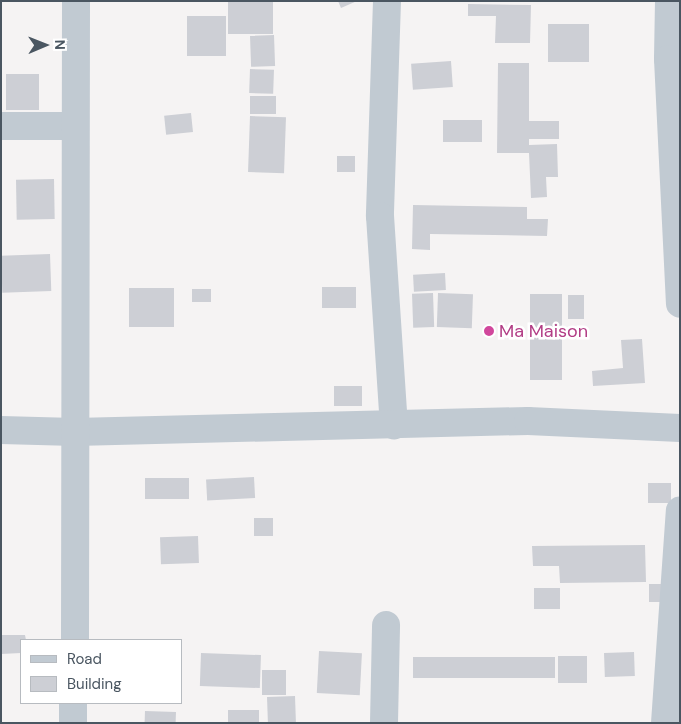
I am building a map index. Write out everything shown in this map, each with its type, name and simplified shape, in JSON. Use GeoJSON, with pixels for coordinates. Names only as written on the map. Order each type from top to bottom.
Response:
{"type":"FeatureCollection","features":[{"type":"Feature","properties":{"kind":"street"},"geometry":{"type":"LineString","coordinates":[[75,639],[74,126],[76,1]]}},
{"type":"Feature","properties":{"kind":"street"},"geometry":{"type":"LineString","coordinates":[[387,1],[380,216],[394,426]]}},
{"type":"Feature","properties":{"kind":"street"},"geometry":{"type":"LineString","coordinates":[[669,1],[676,151],[680,304]]}},
{"type":"Feature","properties":{"kind":"street"},"geometry":{"type":"LineString","coordinates":[[1,126],[74,126]]}},
{"type":"Feature","properties":{"kind":"street"},"geometry":{"type":"LineString","coordinates":[[1,430],[74,432],[394,426],[528,421],[680,428]]}},
{"type":"Feature","properties":{"kind":"street"},"geometry":{"type":"LineString","coordinates":[[665,723],[680,510]]}},
{"type":"Feature","properties":{"kind":"street"},"geometry":{"type":"LineString","coordinates":[[384,723],[386,624]]}},
{"type":"Feature","properties":{"kind":"street"},"geometry":{"type":"LineString","coordinates":[[73,704],[73,723]]}},
{"type":"Feature","properties":{"kind":"building"},"geometry":{"type":"Polygon","coordinates":[[[228,1],[273,1],[273,34],[228,34],[228,1]]]}},
{"type":"Feature","properties":{"kind":"building"},"geometry":{"type":"Polygon","coordinates":[[[338,1],[357,1],[341,8],[338,1]]]}},
{"type":"Feature","properties":{"kind":"building"},"geometry":{"type":"Polygon","coordinates":[[[468,4],[531,5],[530,43],[495,43],[496,16],[468,16],[468,4]]]}},
{"type":"Feature","properties":{"kind":"building"},"geometry":{"type":"Polygon","coordinates":[[[187,16],[226,16],[226,56],[187,56],[187,16]]]}},
{"type":"Feature","properties":{"kind":"building"},"geometry":{"type":"Polygon","coordinates":[[[548,24],[589,24],[589,62],[548,62],[548,24]]]}},
{"type":"Feature","properties":{"kind":"building"},"geometry":{"type":"Polygon","coordinates":[[[274,35],[275,66],[251,67],[250,36],[274,35]]]}},
{"type":"Feature","properties":{"kind":"building"},"geometry":{"type":"Polygon","coordinates":[[[451,61],[453,87],[413,90],[411,64],[451,61]]]}},
{"type":"Feature","properties":{"kind":"building"},"geometry":{"type":"Polygon","coordinates":[[[498,63],[529,63],[529,121],[559,121],[559,139],[529,139],[529,145],[557,144],[558,177],[546,177],[547,197],[531,198],[529,153],[497,153],[498,63]]]}},
{"type":"Feature","properties":{"kind":"building"},"geometry":{"type":"Polygon","coordinates":[[[250,69],[274,70],[273,94],[249,93],[250,69]]]}},
{"type":"Feature","properties":{"kind":"building"},"geometry":{"type":"Polygon","coordinates":[[[6,74],[39,74],[39,110],[6,110],[6,74]]]}},
{"type":"Feature","properties":{"kind":"building"},"geometry":{"type":"Polygon","coordinates":[[[250,96],[276,96],[276,114],[250,114],[250,96]]]}},
{"type":"Feature","properties":{"kind":"building"},"geometry":{"type":"Polygon","coordinates":[[[191,113],[193,132],[166,135],[164,116],[191,113]]]}},
{"type":"Feature","properties":{"kind":"building"},"geometry":{"type":"Polygon","coordinates":[[[250,116],[286,117],[284,173],[248,172],[250,116]]]}},
{"type":"Feature","properties":{"kind":"building"},"geometry":{"type":"Polygon","coordinates":[[[443,120],[482,120],[482,142],[443,142],[443,120]]]}},
{"type":"Feature","properties":{"kind":"building"},"geometry":{"type":"Polygon","coordinates":[[[337,156],[355,156],[355,172],[337,172],[337,156]]]}},
{"type":"Feature","properties":{"kind":"building"},"geometry":{"type":"Polygon","coordinates":[[[54,179],[55,219],[17,220],[16,180],[54,179]]]}},
{"type":"Feature","properties":{"kind":"building"},"geometry":{"type":"Polygon","coordinates":[[[413,205],[527,207],[527,219],[548,219],[547,236],[430,234],[430,250],[412,249],[413,205]]]}},
{"type":"Feature","properties":{"kind":"building"},"geometry":{"type":"Polygon","coordinates":[[[50,254],[51,291],[2,293],[1,256],[50,254]]]}},
{"type":"Feature","properties":{"kind":"building"},"geometry":{"type":"Polygon","coordinates":[[[445,273],[446,290],[414,292],[413,275],[445,273]]]}},
{"type":"Feature","properties":{"kind":"building"},"geometry":{"type":"Polygon","coordinates":[[[322,287],[356,287],[356,308],[322,308],[322,287]]]}},
{"type":"Feature","properties":{"kind":"building"},"geometry":{"type":"Polygon","coordinates":[[[129,288],[174,288],[174,327],[129,327],[129,288]]]}},
{"type":"Feature","properties":{"kind":"building"},"geometry":{"type":"Polygon","coordinates":[[[192,289],[211,289],[211,302],[192,302],[192,289]]]}},
{"type":"Feature","properties":{"kind":"building"},"geometry":{"type":"Polygon","coordinates":[[[433,293],[434,327],[413,328],[412,294],[433,293]]]}},
{"type":"Feature","properties":{"kind":"building"},"geometry":{"type":"Polygon","coordinates":[[[438,293],[473,294],[472,328],[437,327],[438,293]]]}},
{"type":"Feature","properties":{"kind":"building"},"geometry":{"type":"Polygon","coordinates":[[[530,294],[562,294],[562,380],[530,380],[530,294]]]}},
{"type":"Feature","properties":{"kind":"building"},"geometry":{"type":"Polygon","coordinates":[[[568,295],[584,295],[584,319],[568,319],[568,295]]]}},
{"type":"Feature","properties":{"kind":"building"},"geometry":{"type":"Polygon","coordinates":[[[642,339],[645,383],[593,386],[592,371],[623,368],[621,340],[642,339]]]}},
{"type":"Feature","properties":{"kind":"building"},"geometry":{"type":"Polygon","coordinates":[[[334,386],[362,386],[362,406],[334,406],[334,386]]]}},
{"type":"Feature","properties":{"kind":"building"},"geometry":{"type":"Polygon","coordinates":[[[254,477],[255,498],[207,500],[206,480],[254,477]]]}},
{"type":"Feature","properties":{"kind":"building"},"geometry":{"type":"Polygon","coordinates":[[[145,478],[189,478],[189,499],[145,499],[145,478]]]}},
{"type":"Feature","properties":{"kind":"building"},"geometry":{"type":"Polygon","coordinates":[[[648,483],[671,483],[671,503],[648,503],[648,483]]]}},
{"type":"Feature","properties":{"kind":"building"},"geometry":{"type":"Polygon","coordinates":[[[254,518],[273,518],[273,536],[254,536],[254,518]]]}},
{"type":"Feature","properties":{"kind":"building"},"geometry":{"type":"Polygon","coordinates":[[[198,536],[199,563],[161,564],[160,537],[198,536]]]}},
{"type":"Feature","properties":{"kind":"building"},"geometry":{"type":"Polygon","coordinates":[[[645,545],[646,582],[560,583],[559,566],[533,566],[532,546],[645,545]]]}},
{"type":"Feature","properties":{"kind":"building"},"geometry":{"type":"Polygon","coordinates":[[[649,584],[663,584],[663,602],[649,602],[649,584]]]}},
{"type":"Feature","properties":{"kind":"building"},"geometry":{"type":"Polygon","coordinates":[[[534,588],[560,588],[560,609],[534,609],[534,588]]]}},
{"type":"Feature","properties":{"kind":"building"},"geometry":{"type":"Polygon","coordinates":[[[1,635],[25,635],[26,639],[20,639],[20,653],[1,654],[1,635]]]}},
{"type":"Feature","properties":{"kind":"building"},"geometry":{"type":"Polygon","coordinates":[[[319,651],[362,653],[360,695],[317,693],[319,651]]]}},
{"type":"Feature","properties":{"kind":"building"},"geometry":{"type":"Polygon","coordinates":[[[634,652],[635,676],[605,677],[604,653],[634,652]]]}},
{"type":"Feature","properties":{"kind":"building"},"geometry":{"type":"Polygon","coordinates":[[[201,653],[261,655],[260,688],[200,686],[201,653]]]}},
{"type":"Feature","properties":{"kind":"building"},"geometry":{"type":"Polygon","coordinates":[[[558,656],[587,656],[587,683],[558,683],[558,656]]]}},
{"type":"Feature","properties":{"kind":"building"},"geometry":{"type":"Polygon","coordinates":[[[413,657],[555,657],[555,678],[413,678],[413,657]]]}},
{"type":"Feature","properties":{"kind":"building"},"geometry":{"type":"Polygon","coordinates":[[[262,670],[286,670],[286,695],[262,695],[262,670]]]}},
{"type":"Feature","properties":{"kind":"building"},"geometry":{"type":"Polygon","coordinates":[[[295,696],[296,723],[268,723],[267,697],[295,696]]]}},
{"type":"Feature","properties":{"kind":"building"},"geometry":{"type":"Polygon","coordinates":[[[228,710],[259,710],[259,723],[228,723],[228,710]]]}},
{"type":"Feature","properties":{"kind":"building"},"geometry":{"type":"Polygon","coordinates":[[[145,711],[176,712],[176,723],[145,723],[145,711]]]}},
{"type":"Feature","properties":{"kind":"place","name":"Ma Maison"},"geometry":{"type":"Point","coordinates":[489,331]}}]}
